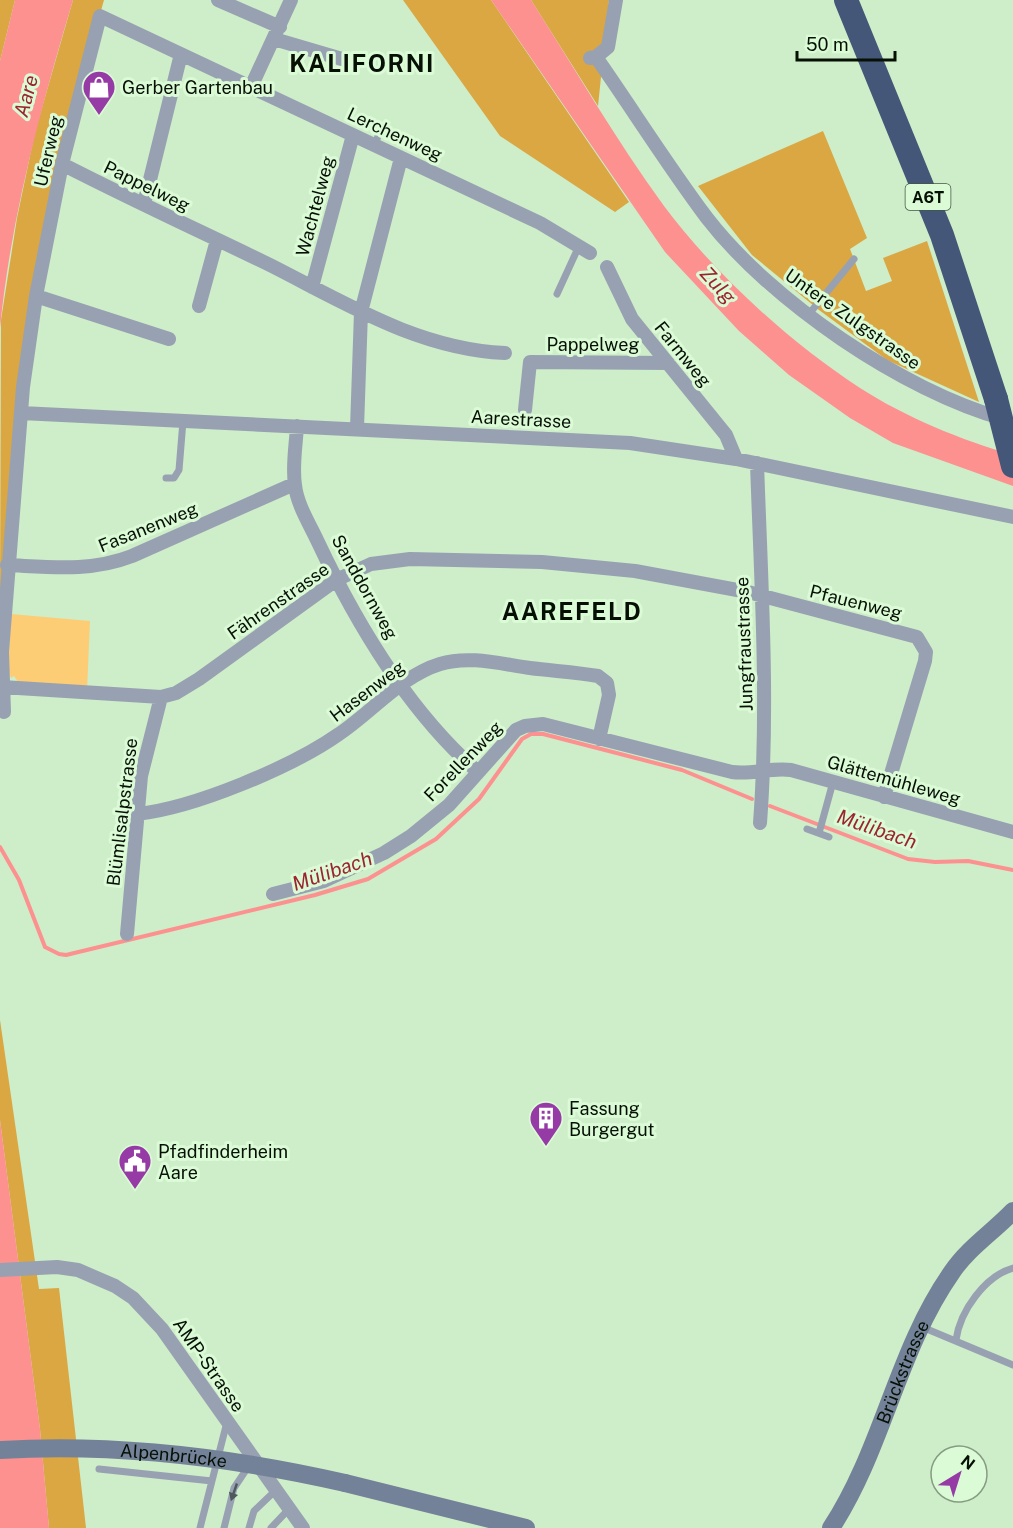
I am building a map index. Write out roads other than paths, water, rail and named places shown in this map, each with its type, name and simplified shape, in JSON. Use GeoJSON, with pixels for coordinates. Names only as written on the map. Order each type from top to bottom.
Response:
{"type":"FeatureCollection","features":[{"type":"Feature","properties":{"kind":"highway","name":"A6T"},"geometry":{"type":"LineString","coordinates":[[846,0],[942,236],[996,399],[1013,466]]}},
{"type":"Feature","properties":{"kind":"main road","name":"Brückstrasse"},"geometry":{"type":"LineString","coordinates":[[831,1528],[851,1495],[922,1327],[952,1272],[977,1244],[995,1230],[1013,1211]]}},
{"type":"Feature","properties":{"kind":"main road","name":"Brückstrasse"},"geometry":{"type":"LineString","coordinates":[[995,1230],[1013,1225]]}},
{"type":"Feature","properties":{"kind":"main road","name":"Alpenbrücke"},"geometry":{"type":"LineString","coordinates":[[0,1450],[91,1448],[154,1451],[260,1465],[345,1483],[526,1528]]}},
{"type":"Feature","properties":{"kind":"street"},"geometry":{"type":"LineString","coordinates":[[218,0],[277,33],[342,59]]}},
{"type":"Feature","properties":{"kind":"street"},"geometry":{"type":"LineString","coordinates":[[251,87],[291,0]]}},
{"type":"Feature","properties":{"kind":"street","name":"Untere Zulgstrasse"},"geometry":{"type":"LineString","coordinates":[[616,0],[608,47],[593,58],[708,219],[746,261],[809,314],[919,387],[957,404],[1013,421]]}},
{"type":"Feature","properties":{"kind":"street","name":"Lerchenweg"},"geometry":{"type":"LineString","coordinates":[[100,16],[353,135],[377,139],[401,158],[540,223],[584,249]]}},
{"type":"Feature","properties":{"kind":"street","name":"Uferweg"},"geometry":{"type":"LineString","coordinates":[[4,712],[2,687],[8,565],[21,413],[36,296],[62,165],[100,16]]}},
{"type":"Feature","properties":{"kind":"street"},"geometry":{"type":"LineString","coordinates":[[144,204],[181,54]]}},
{"type":"Feature","properties":{"kind":"street","name":"Wachtelweg"},"geometry":{"type":"LineString","coordinates":[[312,287],[353,135]]}},
{"type":"Feature","properties":{"kind":"street"},"geometry":{"type":"LineString","coordinates":[[357,428],[361,312],[401,158]]}},
{"type":"Feature","properties":{"kind":"street","name":"Pappelweg"},"geometry":{"type":"LineString","coordinates":[[62,165],[361,312],[440,344],[505,353]]}},
{"type":"Feature","properties":{"kind":"street"},"geometry":{"type":"LineString","coordinates":[[199,306],[217,240]]}},
{"type":"Feature","properties":{"kind":"street","name":"Farmweg"},"geometry":{"type":"LineString","coordinates":[[607,267],[632,319],[729,439],[736,459]]}},
{"type":"Feature","properties":{"kind":"street"},"geometry":{"type":"LineString","coordinates":[[36,296],[169,339]]}},
{"type":"Feature","properties":{"kind":"street","name":"Pappelweg"},"geometry":{"type":"LineString","coordinates":[[525,410],[530,362],[668,363]]}},
{"type":"Feature","properties":{"kind":"street","name":"Aarestrasse"},"geometry":{"type":"LineString","coordinates":[[21,413],[597,440],[666,447],[757,463],[1013,518]]}},
{"type":"Feature","properties":{"kind":"street","name":"Sanddornweg"},"geometry":{"type":"LineString","coordinates":[[297,426],[294,484],[336,580],[401,685],[462,757],[478,772]]}},
{"type":"Feature","properties":{"kind":"street","name":"Jungfraustrasse"},"geometry":{"type":"LineString","coordinates":[[757,463],[765,664],[764,771],[760,823]]}},
{"type":"Feature","properties":{"kind":"street","name":"Fasanenweg"},"geometry":{"type":"LineString","coordinates":[[8,565],[72,568],[113,563],[294,484]]}},
{"type":"Feature","properties":{"kind":"street","name":"Fährenstrasse"},"geometry":{"type":"LineString","coordinates":[[2,687],[161,697],[194,683],[336,580],[371,564],[410,559],[542,562],[635,571],[761,596]]}},
{"type":"Feature","properties":{"kind":"street","name":"Pfauenweg"},"geometry":{"type":"LineString","coordinates":[[761,596],[909,633],[923,644],[925,661],[884,796]]}},
{"type":"Feature","properties":{"kind":"street","name":"Hasenweg"},"geometry":{"type":"LineString","coordinates":[[137,814],[166,810],[288,764],[338,735],[401,685],[430,668],[462,660],[598,676],[609,688],[599,739]]}},
{"type":"Feature","properties":{"kind":"street","name":"Blümlisalpstrasse"},"geometry":{"type":"LineString","coordinates":[[127,934],[137,814],[145,755],[161,697]]}},
{"type":"Feature","properties":{"kind":"street","name":"Forellenweg"},"geometry":{"type":"LineString","coordinates":[[273,894],[324,881],[384,853],[430,821],[478,772],[507,738],[525,726],[543,724],[732,772],[747,774],[764,771]]}},
{"type":"Feature","properties":{"kind":"street","name":"Glättemühleweg"},"geometry":{"type":"LineString","coordinates":[[764,771],[791,770],[1013,832]]}},
{"type":"Feature","properties":{"kind":"street","name":"AMP-Strasse"},"geometry":{"type":"LineString","coordinates":[[0,1270],[57,1267],[97,1277],[133,1298],[162,1329],[301,1527]]}},
{"type":"Feature","properties":{"kind":"lane"},"geometry":{"type":"LineString","coordinates":[[557,294],[584,249]]}},
{"type":"Feature","properties":{"kind":"lane"},"geometry":{"type":"LineString","coordinates":[[809,314],[854,259]]}},
{"type":"Feature","properties":{"kind":"lane","name":"Fasanenweg"},"geometry":{"type":"LineString","coordinates":[[166,478],[174,478],[179,470],[183,421]]}},
{"type":"Feature","properties":{"kind":"lane"},"geometry":{"type":"LineString","coordinates":[[820,829],[833,782]]}},
{"type":"Feature","properties":{"kind":"lane"},"geometry":{"type":"LineString","coordinates":[[807,829],[820,829],[829,837]]}},
{"type":"Feature","properties":{"kind":"lane"},"geometry":{"type":"LineString","coordinates":[[956,1340],[962,1319],[973,1301],[1003,1271],[1013,1268]]}},
{"type":"Feature","properties":{"kind":"lane"},"geometry":{"type":"LineString","coordinates":[[922,1327],[1013,1365]]}},
{"type":"Feature","properties":{"kind":"lane"},"geometry":{"type":"LineString","coordinates":[[200,1528],[227,1422]]}},
{"type":"Feature","properties":{"kind":"lane"},"geometry":{"type":"LineString","coordinates":[[224,1528],[234,1488],[246,1469],[255,1462]]}},
{"type":"Feature","properties":{"kind":"lane"},"geometry":{"type":"LineString","coordinates":[[99,1469],[212,1480]]}},
{"type":"Feature","properties":{"kind":"lane"},"geometry":{"type":"LineString","coordinates":[[249,1528],[254,1511],[276,1490]]}},
{"type":"Feature","properties":{"kind":"lane"},"geometry":{"type":"LineString","coordinates":[[271,1528],[289,1509]]}},
{"type":"Feature","properties":{"kind":"water","name":"Aare"},"geometry":{"type":"Polygon","coordinates":[[[15,0],[73,0],[19,203],[0,328],[0,61],[15,0]]]}},
{"type":"Feature","properties":{"kind":"water","name":"Zulg"},"geometry":{"type":"Polygon","coordinates":[[[491,0],[531,0],[612,130],[664,206],[706,256],[754,305],[806,350],[877,399],[934,427],[1013,455],[1013,486],[893,443],[850,418],[789,375],[739,331],[665,252],[491,0]]]}},
{"type":"Feature","properties":{"kind":"water"},"geometry":{"type":"Polygon","coordinates":[[[0,1120],[40,1429],[49,1528],[0,1528],[0,1120]]]}},
{"type":"Feature","properties":{"kind":"waterway","name":"Mülibach"},"geometry":{"type":"LineString","coordinates":[[0,847],[19,880],[45,947],[66,955],[315,895],[368,879],[436,839],[479,799],[522,739],[531,734],[543,734],[682,770],[752,799]]}},
{"type":"Feature","properties":{"kind":"waterway","name":"Mülibach"},"geometry":{"type":"LineString","coordinates":[[770,806],[908,859],[935,862],[968,861],[1013,870]]}},
{"type":"Feature","properties":{"kind":"place","name":"Gerber Gartenbau"},"geometry":{"type":"Point","coordinates":[99,116]}},
{"type":"Feature","properties":{"kind":"place","name":"Fassung Burgergut"},"geometry":{"type":"Point","coordinates":[546,1147]}},
{"type":"Feature","properties":{"kind":"place","name":"Pfadfinderheim Aare"},"geometry":{"type":"Point","coordinates":[135,1190]}},
{"type":"Feature","properties":{"kind":"district","name":"KALIFORNI"},"geometry":{"type":"Point","coordinates":[362,63]}},
{"type":"Feature","properties":{"kind":"district","name":"AAREFELD"},"geometry":{"type":"Point","coordinates":[572,611]}}]}
